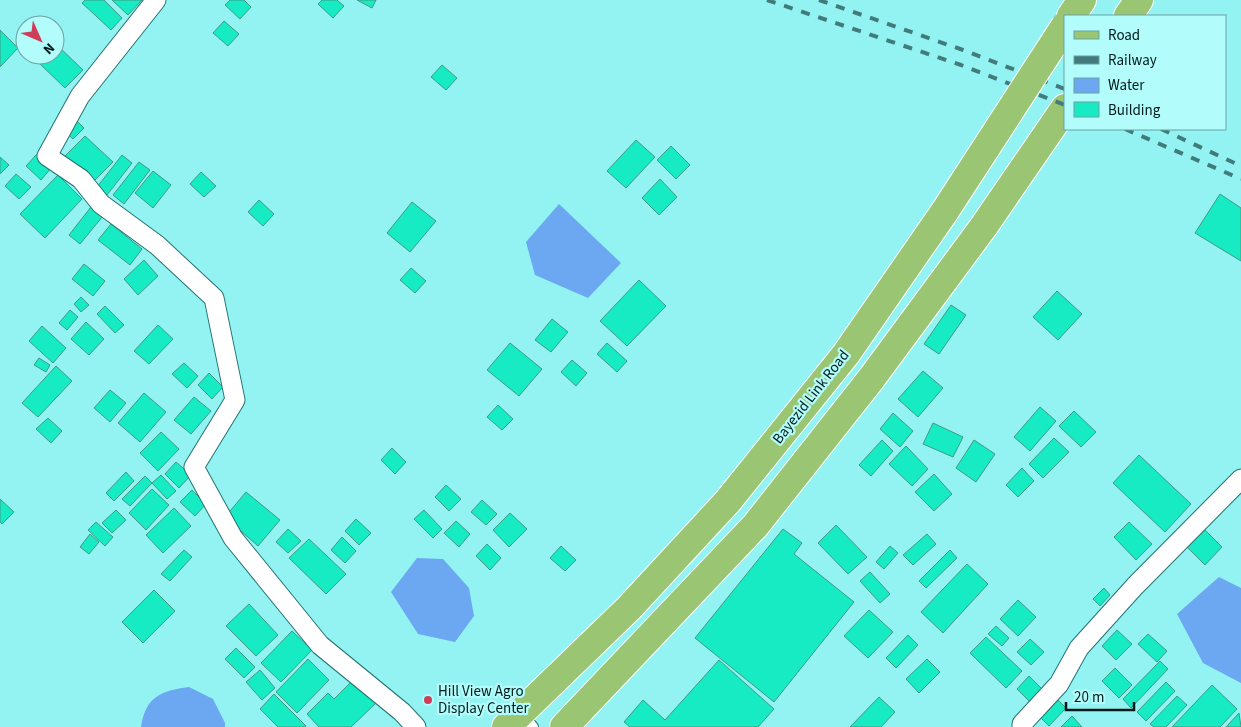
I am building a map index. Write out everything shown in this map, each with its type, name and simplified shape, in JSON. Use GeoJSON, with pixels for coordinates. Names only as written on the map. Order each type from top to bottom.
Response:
{"type":"FeatureCollection","features":[{"type":"Feature","properties":{"kind":"main road"},"geometry":{"type":"LineString","coordinates":[[1072,15],[1082,0]]}},
{"type":"Feature","properties":{"kind":"main road"},"geometry":{"type":"LineString","coordinates":[[1129,15],[1139,0]]}},
{"type":"Feature","properties":{"kind":"main road","name":"Bayezid Link Road"},"geometry":{"type":"LineString","coordinates":[[521,722],[728,501],[846,354],[945,211],[1064,28]]}},
{"type":"Feature","properties":{"kind":"main road"},"geometry":{"type":"LineString","coordinates":[[564,727],[755,526],[871,379],[984,226],[1064,109]]}},
{"type":"Feature","properties":{"kind":"street"},"geometry":{"type":"LineString","coordinates":[[156,0],[80,96],[47,156],[81,180],[101,204],[157,245],[214,298],[234,400],[194,467],[233,538],[320,645],[402,712],[416,727]]}},
{"type":"Feature","properties":{"kind":"street"},"geometry":{"type":"LineString","coordinates":[[1022,727],[1022,724],[1059,684],[1079,648],[1135,586],[1241,479]]}},
{"type":"Feature","properties":{"kind":"water"},"geometry":{"type":"Polygon","coordinates":[[[559,204],[621,263],[588,298],[535,275],[526,242],[559,204]]]}},
{"type":"Feature","properties":{"kind":"water"},"geometry":{"type":"Polygon","coordinates":[[[417,558],[443,559],[469,588],[474,616],[455,642],[418,634],[391,592],[417,558]]]}},
{"type":"Feature","properties":{"kind":"water"},"geometry":{"type":"Polygon","coordinates":[[[1219,577],[1241,588],[1241,683],[1203,663],[1177,614],[1219,577]]]}},
{"type":"Feature","properties":{"kind":"water"},"geometry":{"type":"Polygon","coordinates":[[[189,687],[213,699],[225,723],[225,727],[141,727],[147,708],[156,697],[163,693],[189,687]]]}},
{"type":"Feature","properties":{"kind":"building"},"geometry":{"type":"Polygon","coordinates":[[[85,0],[104,0],[122,18],[111,30],[82,3],[85,0]]]}},
{"type":"Feature","properties":{"kind":"building"},"geometry":{"type":"Polygon","coordinates":[[[112,0],[142,0],[128,15],[112,0]]]}},
{"type":"Feature","properties":{"kind":"building"},"geometry":{"type":"Polygon","coordinates":[[[230,0],[244,0],[251,7],[240,19],[225,5],[230,0]]]}},
{"type":"Feature","properties":{"kind":"building"},"geometry":{"type":"Polygon","coordinates":[[[322,0],[337,0],[344,6],[333,18],[318,4],[322,0]]]}},
{"type":"Feature","properties":{"kind":"building"},"geometry":{"type":"Polygon","coordinates":[[[357,0],[376,0],[372,8],[357,0]]]}},
{"type":"Feature","properties":{"kind":"building"},"geometry":{"type":"Polygon","coordinates":[[[224,21],[239,34],[228,46],[213,33],[224,21]]]}},
{"type":"Feature","properties":{"kind":"building"},"geometry":{"type":"Polygon","coordinates":[[[0,30],[15,45],[15,51],[0,67],[0,30]]]}},
{"type":"Feature","properties":{"kind":"building"},"geometry":{"type":"Polygon","coordinates":[[[65,53],[83,70],[65,88],[41,65],[65,65],[65,53]]]}},
{"type":"Feature","properties":{"kind":"building"},"geometry":{"type":"Polygon","coordinates":[[[442,65],[457,78],[446,90],[431,77],[442,65]]]}},
{"type":"Feature","properties":{"kind":"building"},"geometry":{"type":"Polygon","coordinates":[[[75,119],[84,128],[73,139],[64,131],[75,119]]]}},
{"type":"Feature","properties":{"kind":"building"},"geometry":{"type":"Polygon","coordinates":[[[85,136],[113,162],[92,183],[65,156],[85,136]]]}},
{"type":"Feature","properties":{"kind":"building"},"geometry":{"type":"Polygon","coordinates":[[[636,140],[655,157],[626,188],[607,171],[636,140]]]}},
{"type":"Feature","properties":{"kind":"building"},"geometry":{"type":"Polygon","coordinates":[[[671,146],[690,165],[676,179],[657,160],[671,146]]]}},
{"type":"Feature","properties":{"kind":"building"},"geometry":{"type":"Polygon","coordinates":[[[37,154],[52,167],[41,180],[26,166],[37,154]]]}},
{"type":"Feature","properties":{"kind":"building"},"geometry":{"type":"Polygon","coordinates":[[[122,155],[132,163],[107,195],[97,187],[122,155]]]}},
{"type":"Feature","properties":{"kind":"building"},"geometry":{"type":"Polygon","coordinates":[[[0,157],[9,165],[0,174],[0,157]]]}},
{"type":"Feature","properties":{"kind":"building"},"geometry":{"type":"Polygon","coordinates":[[[139,162],[150,170],[124,204],[113,195],[139,162]]]}},
{"type":"Feature","properties":{"kind":"building"},"geometry":{"type":"Polygon","coordinates":[[[153,171],[171,185],[153,208],[135,193],[153,171]]]}},
{"type":"Feature","properties":{"kind":"building"},"geometry":{"type":"Polygon","coordinates":[[[201,172],[216,186],[204,197],[190,184],[201,172]]]}},
{"type":"Feature","properties":{"kind":"building"},"geometry":{"type":"Polygon","coordinates":[[[16,174],[31,187],[19,199],[5,186],[16,174]]]}},
{"type":"Feature","properties":{"kind":"building"},"geometry":{"type":"Polygon","coordinates":[[[58,175],[82,199],[45,238],[20,214],[58,175]]]}},
{"type":"Feature","properties":{"kind":"building"},"geometry":{"type":"Polygon","coordinates":[[[660,179],[677,197],[659,215],[642,198],[660,179]]]}},
{"type":"Feature","properties":{"kind":"building"},"geometry":{"type":"Polygon","coordinates":[[[1220,194],[1241,208],[1241,261],[1195,233],[1220,194]]]}},
{"type":"Feature","properties":{"kind":"building"},"geometry":{"type":"Polygon","coordinates":[[[259,200],[274,214],[263,226],[248,212],[259,200]]]}},
{"type":"Feature","properties":{"kind":"building"},"geometry":{"type":"Polygon","coordinates":[[[412,202],[436,221],[410,252],[387,233],[412,202]]]}},
{"type":"Feature","properties":{"kind":"building"},"geometry":{"type":"Polygon","coordinates":[[[91,207],[103,216],[80,244],[69,235],[91,207]]]}},
{"type":"Feature","properties":{"kind":"building"},"geometry":{"type":"Polygon","coordinates":[[[111,224],[142,249],[130,265],[98,240],[111,224]]]}},
{"type":"Feature","properties":{"kind":"building"},"geometry":{"type":"Polygon","coordinates":[[[144,260],[158,276],[138,295],[124,279],[144,260]]]}},
{"type":"Feature","properties":{"kind":"building"},"geometry":{"type":"Polygon","coordinates":[[[84,264],[105,281],[93,296],[72,279],[84,264]]]}},
{"type":"Feature","properties":{"kind":"building"},"geometry":{"type":"Polygon","coordinates":[[[411,268],[426,281],[415,293],[400,280],[411,268]]]}},
{"type":"Feature","properties":{"kind":"building"},"geometry":{"type":"Polygon","coordinates":[[[639,280],[666,306],[627,346],[600,321],[639,280]]]}},
{"type":"Feature","properties":{"kind":"building"},"geometry":{"type":"Polygon","coordinates":[[[1057,291],[1082,314],[1058,340],[1033,317],[1057,291]]]}},
{"type":"Feature","properties":{"kind":"building"},"geometry":{"type":"Polygon","coordinates":[[[81,297],[89,305],[81,312],[74,304],[81,297]]]}},
{"type":"Feature","properties":{"kind":"building"},"geometry":{"type":"Polygon","coordinates":[[[951,305],[966,315],[939,354],[924,344],[951,305]]]}},
{"type":"Feature","properties":{"kind":"building"},"geometry":{"type":"Polygon","coordinates":[[[105,306],[124,325],[115,333],[97,314],[105,306]]]}},
{"type":"Feature","properties":{"kind":"building"},"geometry":{"type":"Polygon","coordinates":[[[70,310],[78,317],[67,330],[59,323],[70,310]]]}},
{"type":"Feature","properties":{"kind":"building"},"geometry":{"type":"Polygon","coordinates":[[[552,319],[568,332],[551,352],[535,340],[552,319]]]}},
{"type":"Feature","properties":{"kind":"building"},"geometry":{"type":"Polygon","coordinates":[[[86,322],[104,339],[89,355],[71,339],[86,322]]]}},
{"type":"Feature","properties":{"kind":"building"},"geometry":{"type":"Polygon","coordinates":[[[158,325],[173,339],[149,364],[134,351],[158,325]]]}},
{"type":"Feature","properties":{"kind":"building"},"geometry":{"type":"Polygon","coordinates":[[[42,326],[66,348],[53,363],[29,341],[42,326]]]}},
{"type":"Feature","properties":{"kind":"building"},"geometry":{"type":"Polygon","coordinates":[[[510,343],[542,369],[519,396],[487,370],[510,343]]]}},
{"type":"Feature","properties":{"kind":"building"},"geometry":{"type":"Polygon","coordinates":[[[607,343],[627,361],[617,372],[597,354],[607,343]]]}},
{"type":"Feature","properties":{"kind":"building"},"geometry":{"type":"Polygon","coordinates":[[[39,358],[50,365],[46,372],[34,365],[39,358]]]}},
{"type":"Feature","properties":{"kind":"building"},"geometry":{"type":"Polygon","coordinates":[[[572,360],[587,373],[576,386],[561,372],[572,360]]]}},
{"type":"Feature","properties":{"kind":"building"},"geometry":{"type":"Polygon","coordinates":[[[184,363],[198,376],[187,388],[172,374],[184,363]]]}},
{"type":"Feature","properties":{"kind":"building"},"geometry":{"type":"Polygon","coordinates":[[[56,366],[72,381],[38,417],[22,403],[56,366]]]}},
{"type":"Feature","properties":{"kind":"building"},"geometry":{"type":"Polygon","coordinates":[[[923,371],[943,388],[918,417],[898,399],[923,371]]]}},
{"type":"Feature","properties":{"kind":"building"},"geometry":{"type":"Polygon","coordinates":[[[209,373],[223,387],[212,399],[198,385],[209,373]]]}},
{"type":"Feature","properties":{"kind":"building"},"geometry":{"type":"Polygon","coordinates":[[[110,390],[126,403],[110,422],[94,408],[110,390]]]}},
{"type":"Feature","properties":{"kind":"building"},"geometry":{"type":"Polygon","coordinates":[[[144,393],[166,412],[140,442],[118,423],[144,393]]]}},
{"type":"Feature","properties":{"kind":"building"},"geometry":{"type":"Polygon","coordinates":[[[194,397],[211,411],[191,434],[174,420],[194,397]]]}},
{"type":"Feature","properties":{"kind":"building"},"geometry":{"type":"Polygon","coordinates":[[[498,405],[513,419],[502,430],[487,417],[498,405]]]}},
{"type":"Feature","properties":{"kind":"building"},"geometry":{"type":"Polygon","coordinates":[[[1040,407],[1056,421],[1030,451],[1014,437],[1040,407]]]}},
{"type":"Feature","properties":{"kind":"building"},"geometry":{"type":"Polygon","coordinates":[[[1074,411],[1096,432],[1081,447],[1059,426],[1074,411]]]}},
{"type":"Feature","properties":{"kind":"building"},"geometry":{"type":"Polygon","coordinates":[[[893,413],[913,431],[900,447],[880,429],[893,413]]]}},
{"type":"Feature","properties":{"kind":"building"},"geometry":{"type":"Polygon","coordinates":[[[48,418],[62,431],[51,443],[36,429],[48,418]]]}},
{"type":"Feature","properties":{"kind":"building"},"geometry":{"type":"Polygon","coordinates":[[[933,423],[963,437],[953,457],[923,444],[933,423]]]}},
{"type":"Feature","properties":{"kind":"building"},"geometry":{"type":"Polygon","coordinates":[[[161,432],[179,449],[158,471],[140,453],[161,432]]]}},
{"type":"Feature","properties":{"kind":"building"},"geometry":{"type":"Polygon","coordinates":[[[1054,438],[1069,452],[1043,478],[1029,464],[1054,438]]]}},
{"type":"Feature","properties":{"kind":"building"},"geometry":{"type":"Polygon","coordinates":[[[882,440],[893,451],[871,476],[859,465],[882,440]]]}},
{"type":"Feature","properties":{"kind":"building"},"geometry":{"type":"Polygon","coordinates":[[[974,440],[995,454],[976,482],[956,468],[974,440]]]}},
{"type":"Feature","properties":{"kind":"building"},"geometry":{"type":"Polygon","coordinates":[[[906,446],[928,469],[912,486],[889,464],[906,446]]]}},
{"type":"Feature","properties":{"kind":"building"},"geometry":{"type":"Polygon","coordinates":[[[392,448],[406,462],[395,474],[381,460],[392,448]]]}},
{"type":"Feature","properties":{"kind":"building"},"geometry":{"type":"Polygon","coordinates":[[[1139,455],[1191,504],[1165,532],[1113,483],[1139,455]]]}},
{"type":"Feature","properties":{"kind":"building"},"geometry":{"type":"Polygon","coordinates":[[[176,462],[191,475],[179,488],[165,474],[176,462]]]}},
{"type":"Feature","properties":{"kind":"building"},"geometry":{"type":"Polygon","coordinates":[[[1022,468],[1034,481],[1018,497],[1006,485],[1022,468]]]}},
{"type":"Feature","properties":{"kind":"building"},"geometry":{"type":"Polygon","coordinates":[[[126,472],[134,481],[114,501],[106,493],[126,472]]]}},
{"type":"Feature","properties":{"kind":"building"},"geometry":{"type":"Polygon","coordinates":[[[934,474],[952,494],[934,511],[915,492],[934,474]]]}},
{"type":"Feature","properties":{"kind":"building"},"geometry":{"type":"Polygon","coordinates":[[[161,475],[176,491],[167,499],[152,483],[161,475]]]}},
{"type":"Feature","properties":{"kind":"building"},"geometry":{"type":"Polygon","coordinates":[[[145,476],[152,483],[130,506],[122,499],[145,476]]]}},
{"type":"Feature","properties":{"kind":"building"},"geometry":{"type":"Polygon","coordinates":[[[446,485],[461,499],[449,511],[435,497],[446,485]]]}},
{"type":"Feature","properties":{"kind":"building"},"geometry":{"type":"Polygon","coordinates":[[[152,489],[169,505],[146,530],[129,513],[152,489]]]}},
{"type":"Feature","properties":{"kind":"building"},"geometry":{"type":"Polygon","coordinates":[[[192,490],[206,504],[195,516],[180,502],[192,490]]]}},
{"type":"Feature","properties":{"kind":"building"},"geometry":{"type":"Polygon","coordinates":[[[246,492],[280,520],[258,546],[225,517],[246,492]]]}},
{"type":"Feature","properties":{"kind":"building"},"geometry":{"type":"Polygon","coordinates":[[[0,499],[14,512],[2,524],[0,522],[0,499]]]}},
{"type":"Feature","properties":{"kind":"building"},"geometry":{"type":"Polygon","coordinates":[[[482,500],[497,514],[486,525],[471,512],[482,500]]]}},
{"type":"Feature","properties":{"kind":"building"},"geometry":{"type":"Polygon","coordinates":[[[174,508],[191,526],[163,553],[146,535],[174,508]]]}},
{"type":"Feature","properties":{"kind":"building"},"geometry":{"type":"Polygon","coordinates":[[[116,510],[126,520],[112,533],[102,523],[116,510]]]}},
{"type":"Feature","properties":{"kind":"building"},"geometry":{"type":"Polygon","coordinates":[[[424,510],[442,529],[433,538],[414,519],[424,510]]]}},
{"type":"Feature","properties":{"kind":"building"},"geometry":{"type":"Polygon","coordinates":[[[510,513],[527,529],[509,547],[493,530],[510,513]]]}},
{"type":"Feature","properties":{"kind":"building"},"geometry":{"type":"Polygon","coordinates":[[[356,519],[371,533],[359,545],[345,531],[356,519]]]}},
{"type":"Feature","properties":{"kind":"building"},"geometry":{"type":"Polygon","coordinates":[[[456,521],[470,534],[459,547],[444,533],[456,521]]]}},
{"type":"Feature","properties":{"kind":"building"},"geometry":{"type":"Polygon","coordinates":[[[96,522],[113,537],[105,546],[88,530],[96,522]]]}},
{"type":"Feature","properties":{"kind":"building"},"geometry":{"type":"Polygon","coordinates":[[[1129,522],[1152,544],[1136,560],[1114,537],[1129,522]]]}},
{"type":"Feature","properties":{"kind":"building"},"geometry":{"type":"Polygon","coordinates":[[[836,525],[867,557],[848,574],[818,543],[836,525]]]}},
{"type":"Feature","properties":{"kind":"building"},"geometry":{"type":"Polygon","coordinates":[[[288,529],[301,541],[288,553],[276,542],[288,529]]]}},
{"type":"Feature","properties":{"kind":"building"},"geometry":{"type":"Polygon","coordinates":[[[783,529],[802,543],[794,554],[854,602],[774,702],[695,638],[783,529]]]}},
{"type":"Feature","properties":{"kind":"building"},"geometry":{"type":"Polygon","coordinates":[[[1204,529],[1222,547],[1205,565],[1187,547],[1204,529]]]}},
{"type":"Feature","properties":{"kind":"building"},"geometry":{"type":"Polygon","coordinates":[[[90,534],[99,542],[89,554],[80,547],[90,534]]]}},
{"type":"Feature","properties":{"kind":"building"},"geometry":{"type":"Polygon","coordinates":[[[927,534],[936,544],[913,565],[903,555],[927,534]]]}},
{"type":"Feature","properties":{"kind":"building"},"geometry":{"type":"Polygon","coordinates":[[[342,537],[356,551],[345,563],[331,550],[342,537]]]}},
{"type":"Feature","properties":{"kind":"building"},"geometry":{"type":"Polygon","coordinates":[[[309,539],[346,574],[326,594],[289,558],[309,539]]]}},
{"type":"Feature","properties":{"kind":"building"},"geometry":{"type":"Polygon","coordinates":[[[487,544],[501,558],[490,570],[476,556],[487,544]]]}},
{"type":"Feature","properties":{"kind":"building"},"geometry":{"type":"Polygon","coordinates":[[[561,546],[576,560],[565,571],[550,558],[561,546]]]}},
{"type":"Feature","properties":{"kind":"building"},"geometry":{"type":"Polygon","coordinates":[[[890,546],[898,553],[884,569],[876,562],[890,546]]]}},
{"type":"Feature","properties":{"kind":"building"},"geometry":{"type":"Polygon","coordinates":[[[184,550],[192,557],[170,581],[161,574],[184,550]]]}},
{"type":"Feature","properties":{"kind":"building"},"geometry":{"type":"Polygon","coordinates":[[[950,550],[957,558],[926,588],[919,581],[950,550]]]}},
{"type":"Feature","properties":{"kind":"building"},"geometry":{"type":"Polygon","coordinates":[[[967,564],[988,584],[943,633],[921,612],[967,564]]]}},
{"type":"Feature","properties":{"kind":"building"},"geometry":{"type":"Polygon","coordinates":[[[870,572],[890,594],[880,603],[860,581],[870,572]]]}},
{"type":"Feature","properties":{"kind":"building"},"geometry":{"type":"Polygon","coordinates":[[[1104,588],[1110,595],[1100,606],[1093,599],[1104,588]]]}},
{"type":"Feature","properties":{"kind":"building"},"geometry":{"type":"Polygon","coordinates":[[[154,590],[175,611],[143,643],[122,622],[154,590]]]}},
{"type":"Feature","properties":{"kind":"building"},"geometry":{"type":"Polygon","coordinates":[[[1018,600],[1036,617],[1018,636],[1000,619],[1018,600]]]}},
{"type":"Feature","properties":{"kind":"building"},"geometry":{"type":"Polygon","coordinates":[[[249,604],[278,635],[256,656],[226,626],[249,604]]]}},
{"type":"Feature","properties":{"kind":"building"},"geometry":{"type":"Polygon","coordinates":[[[869,610],[893,632],[868,658],[844,636],[869,610]]]}},
{"type":"Feature","properties":{"kind":"building"},"geometry":{"type":"Polygon","coordinates":[[[996,626],[1009,638],[1002,646],[988,634],[996,626]]]}},
{"type":"Feature","properties":{"kind":"building"},"geometry":{"type":"Polygon","coordinates":[[[1117,630],[1132,644],[1116,660],[1102,646],[1117,630]]]}},
{"type":"Feature","properties":{"kind":"building"},"geometry":{"type":"Polygon","coordinates":[[[292,631],[312,650],[281,682],[261,663],[292,631]]]}},
{"type":"Feature","properties":{"kind":"building"},"geometry":{"type":"Polygon","coordinates":[[[1148,634],[1167,651],[1157,662],[1138,644],[1148,634]]]}},
{"type":"Feature","properties":{"kind":"building"},"geometry":{"type":"Polygon","coordinates":[[[908,635],[918,645],[896,668],[886,658],[908,635]]]}},
{"type":"Feature","properties":{"kind":"building"},"geometry":{"type":"Polygon","coordinates":[[[986,637],[1022,671],[1006,688],[970,653],[986,637]]]}},
{"type":"Feature","properties":{"kind":"building"},"geometry":{"type":"Polygon","coordinates":[[[1030,639],[1044,652],[1031,665],[1017,652],[1030,639]]]}},
{"type":"Feature","properties":{"kind":"building"},"geometry":{"type":"Polygon","coordinates":[[[236,648],[255,667],[244,678],[225,659],[236,648]]]}},
{"type":"Feature","properties":{"kind":"building"},"geometry":{"type":"Polygon","coordinates":[[[308,659],[329,680],[297,713],[276,692],[308,659]]]}},
{"type":"Feature","properties":{"kind":"building"},"geometry":{"type":"Polygon","coordinates":[[[927,659],[940,672],[919,693],[906,679],[927,659]]]}},
{"type":"Feature","properties":{"kind":"building"},"geometry":{"type":"Polygon","coordinates":[[[719,660],[774,709],[758,727],[630,727],[624,722],[643,700],[665,720],[719,660]]]}},
{"type":"Feature","properties":{"kind":"building"},"geometry":{"type":"Polygon","coordinates":[[[1160,661],[1168,669],[1131,708],[1123,699],[1160,661]]]}},
{"type":"Feature","properties":{"kind":"building"},"geometry":{"type":"Polygon","coordinates":[[[1115,668],[1132,685],[1119,698],[1102,681],[1115,668]]]}},
{"type":"Feature","properties":{"kind":"building"},"geometry":{"type":"Polygon","coordinates":[[[260,670],[275,688],[262,700],[246,682],[260,670]]]}},
{"type":"Feature","properties":{"kind":"building"},"geometry":{"type":"Polygon","coordinates":[[[1029,676],[1043,690],[1031,703],[1017,689],[1029,676]]]}},
{"type":"Feature","properties":{"kind":"building"},"geometry":{"type":"Polygon","coordinates":[[[353,680],[376,703],[351,727],[319,727],[307,714],[328,693],[334,699],[353,680]]]}},
{"type":"Feature","properties":{"kind":"building"},"geometry":{"type":"Polygon","coordinates":[[[1166,682],[1175,691],[1146,721],[1137,712],[1166,682]]]}},
{"type":"Feature","properties":{"kind":"building"},"geometry":{"type":"Polygon","coordinates":[[[1212,685],[1237,709],[1220,727],[1172,727],[1212,685]]]}},
{"type":"Feature","properties":{"kind":"building"},"geometry":{"type":"Polygon","coordinates":[[[274,694],[305,727],[278,727],[260,709],[274,694]]]}},
{"type":"Feature","properties":{"kind":"building"},"geometry":{"type":"Polygon","coordinates":[[[1177,696],[1187,705],[1166,727],[1154,727],[1150,724],[1177,696]]]}},
{"type":"Feature","properties":{"kind":"building"},"geometry":{"type":"Polygon","coordinates":[[[879,697],[895,712],[881,727],[850,727],[879,697]]]}},
{"type":"Feature","properties":{"kind":"building"},"geometry":{"type":"Polygon","coordinates":[[[1058,700],[1066,708],[1049,726],[1041,718],[1058,700]]]}},
{"type":"Feature","properties":{"kind":"building"},"geometry":{"type":"Polygon","coordinates":[[[1239,713],[1241,727],[1226,727],[1239,713]]]}},
{"type":"Feature","properties":{"kind":"building"},"geometry":{"type":"Polygon","coordinates":[[[1072,716],[1082,727],[1061,727],[1072,716]]]}},
{"type":"Feature","properties":{"kind":"railway"},"geometry":{"type":"LineString","coordinates":[[767,0],[961,65],[1064,105]]}},
{"type":"Feature","properties":{"kind":"railway"},"geometry":{"type":"LineString","coordinates":[[819,0],[963,50],[1064,89]]}},
{"type":"Feature","properties":{"kind":"railway"},"geometry":{"type":"LineString","coordinates":[[1127,130],[1241,179]]}},
{"type":"Feature","properties":{"kind":"railway"},"geometry":{"type":"LineString","coordinates":[[1163,130],[1241,166]]}},
{"type":"Feature","properties":{"kind":"place","name":"Hill View Agro Display Center"},"geometry":{"type":"Point","coordinates":[428,700]}}]}
